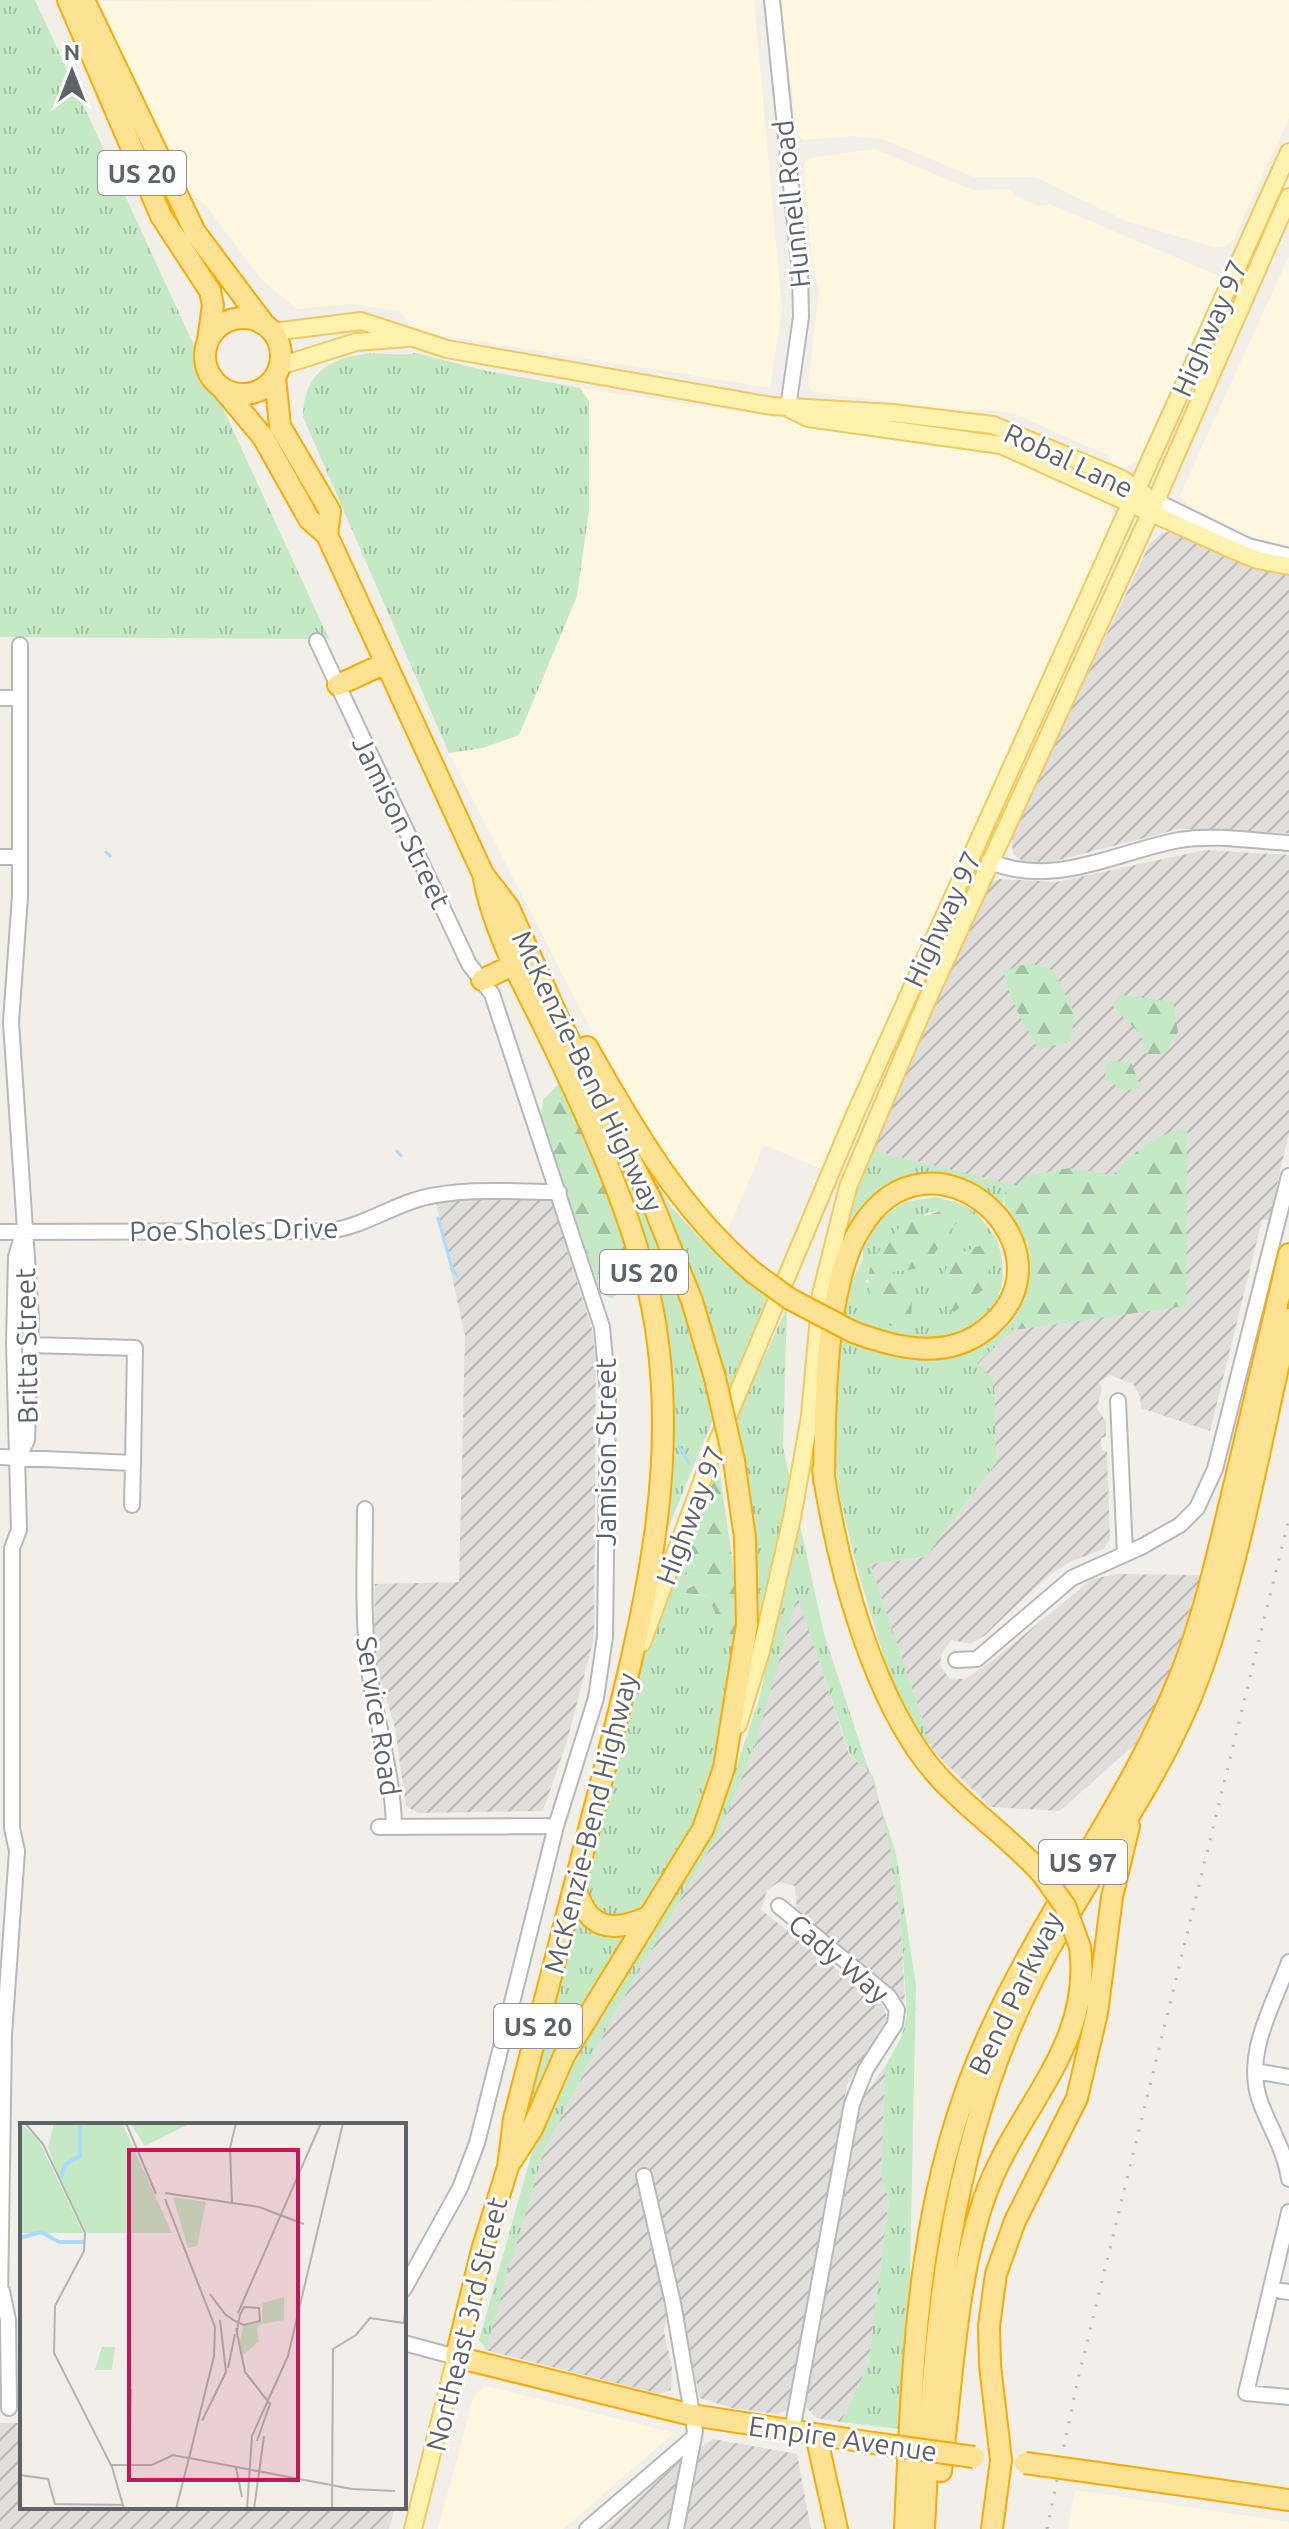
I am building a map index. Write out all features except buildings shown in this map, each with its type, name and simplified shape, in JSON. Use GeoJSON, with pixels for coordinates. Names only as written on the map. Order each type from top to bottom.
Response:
{"type":"FeatureCollection","features":[{"type":"Feature","properties":{"kind":"highway","name":"US 20"},"geometry":{"type":"LineString","coordinates":[[68,0],[161,216],[210,291],[213,305],[208,341]]}},
{"type":"Feature","properties":{"kind":"highway","name":"US 20"},"geometry":{"type":"LineString","coordinates":[[84,0],[195,232],[269,328]]}},
{"type":"Feature","properties":{"kind":"highway"},"geometry":{"type":"LineString","coordinates":[[239,318],[269,328],[279,343],[278,372],[257,392],[233,393],[222,388],[207,367],[208,341],[226,322],[239,318]]}},
{"type":"Feature","properties":{"kind":"highway","name":"McKenzie-Bend Highway"},"geometry":{"type":"LineString","coordinates":[[278,372],[280,426],[330,511],[327,535]]}},
{"type":"Feature","properties":{"kind":"highway","name":"McKenzie-Bend Highway"},"geometry":{"type":"LineString","coordinates":[[222,388],[263,437],[309,519],[327,535],[483,874],[509,908],[559,1020],[652,1202],[692,1301],[715,1378],[734,1461],[745,1538],[747,1625],[724,1768],[703,1829],[564,2056],[532,2129],[508,2167]]}},
{"type":"Feature","properties":{"kind":"highway"},"geometry":{"type":"LineString","coordinates":[[338,685],[386,663]]}},
{"type":"Feature","properties":{"kind":"highway","name":"McKenzie-Bend Highway"},"geometry":{"type":"LineString","coordinates":[[483,874],[490,914],[590,1122],[622,1202],[645,1276],[658,1343],[663,1391],[659,1512],[623,1697],[514,2119],[508,2167]]}},
{"type":"Feature","properties":{"kind":"highway"},"geometry":{"type":"LineString","coordinates":[[509,908],[655,1163],[700,1223],[754,1273],[800,1305],[853,1332],[881,1343],[922,1350],[960,1344],[989,1327],[1010,1300],[1016,1273],[1010,1237],[996,1210],[968,1190],[938,1184],[920,1186],[903,1191],[878,1206],[859,1230],[846,1262],[831,1336],[825,1396],[824,1480]]}},
{"type":"Feature","properties":{"kind":"highway"},"geometry":{"type":"LineString","coordinates":[[482,980],[513,965]]}},
{"type":"Feature","properties":{"kind":"highway","name":"Bend Parkway"},"geometry":{"type":"LineString","coordinates":[[905,2529],[918,2296],[929,2225],[945,2162],[988,2035],[1041,1930],[1145,1754],[1182,1672],[1213,1576],[1289,1254]]}},
{"type":"Feature","properties":{"kind":"highway","name":"Bend Parkway"},"geometry":{"type":"LineString","coordinates":[[926,2529],[933,2350],[969,2144],[997,2058],[1036,1973],[1135,1807],[1193,1689],[1218,1617],[1289,1319]]}},
{"type":"Feature","properties":{"kind":"highway"},"geometry":{"type":"LineString","coordinates":[[815,1365],[824,1480],[865,1637],[887,1700],[902,1728],[939,1777],[1043,1875],[1065,1906],[1080,1947],[1084,1985],[1074,2028],[1062,2055],[1002,2156],[976,2225],[967,2267],[940,2478],[926,2529]]}},
{"type":"Feature","properties":{"kind":"highway"},"geometry":{"type":"LineString","coordinates":[[992,2529],[1001,2460],[990,2365],[989,2326],[996,2274],[1015,2221],[1077,2098],[1097,2013],[1112,1897],[1135,1807]]}},
{"type":"Feature","properties":{"kind":"highway"},"geometry":{"type":"LineString","coordinates":[[575,1886],[586,1913],[598,1923],[616,1927],[648,1917]]}},
{"type":"Feature","properties":{"kind":"highway","name":"Northeast 3rd Street"},"geometry":{"type":"LineString","coordinates":[[456,2357],[482,2250],[508,2167]]}},
{"type":"Feature","properties":{"kind":"highway","name":"Empire Avenue"},"geometry":{"type":"LineString","coordinates":[[456,2357],[692,2415],[1289,2500]]}},
{"type":"Feature","properties":{"kind":"highway"},"geometry":{"type":"LineString","coordinates":[[816,2435],[837,2529]]}},
{"type":"Feature","properties":{"kind":"main road","name":"Highway 97"},"geometry":{"type":"LineString","coordinates":[[623,1697],[713,1452],[856,1112],[1289,152]]}},
{"type":"Feature","properties":{"kind":"main road","name":"Highway 97"},"geometry":{"type":"LineString","coordinates":[[724,1768],[761,1651],[792,1518],[826,1268],[848,1187],[989,861],[1153,507],[1289,197]]}},
{"type":"Feature","properties":{"kind":"main road","name":"Robal Lane"},"geometry":{"type":"LineString","coordinates":[[269,328],[361,321],[376,323],[408,338],[447,349],[788,408],[807,406],[893,413],[993,425],[1024,435],[1248,557],[1289,566]]}},
{"type":"Feature","properties":{"kind":"main road","name":"Robal Lane"},"geometry":{"type":"LineString","coordinates":[[278,372],[356,342],[408,338]]}},
{"type":"Feature","properties":{"kind":"main road"},"geometry":{"type":"LineString","coordinates":[[925,1005],[942,946],[977,866],[973,852]]}},
{"type":"Feature","properties":{"kind":"main road","name":"Northeast 3rd Street"},"geometry":{"type":"LineString","coordinates":[[413,2529],[456,2357]]}},
{"type":"Feature","properties":{"kind":"street","name":"Hunnell Road"},"geometry":{"type":"LineString","coordinates":[[772,0],[800,273],[801,317],[788,408]]}},
{"type":"Feature","properties":{"kind":"street","name":"Robal Lane"},"geometry":{"type":"LineString","coordinates":[[1153,507],[1248,546],[1289,556]]}},
{"type":"Feature","properties":{"kind":"street","name":"Jamison Street"},"geometry":{"type":"LineString","coordinates":[[317,641],[469,964],[492,994],[602,1327],[608,1393],[604,1659],[556,1826],[477,2143],[460,2188],[406,2285]]}},
{"type":"Feature","properties":{"kind":"street","name":"Britta Street"},"geometry":{"type":"LineString","coordinates":[[19,1458],[27,1440],[30,1345],[11,1022],[20,857],[20,645]]}},
{"type":"Feature","properties":{"kind":"street"},"geometry":{"type":"LineString","coordinates":[[0,698],[19,698]]}},
{"type":"Feature","properties":{"kind":"street"},"geometry":{"type":"LineString","coordinates":[[989,861],[1018,870],[1042,872],[1180,840],[1212,838],[1289,843]]}},
{"type":"Feature","properties":{"kind":"street"},"geometry":{"type":"LineString","coordinates":[[0,857],[20,857]]}},
{"type":"Feature","properties":{"kind":"street"},"geometry":{"type":"LineString","coordinates":[[956,1660],[977,1659],[1072,1578],[1165,1536],[1197,1508],[1207,1489],[1289,1176]]}},
{"type":"Feature","properties":{"kind":"street","name":"Poe Sholes Drive"},"geometry":{"type":"LineString","coordinates":[[0,1232],[329,1231],[366,1223],[418,1199],[441,1194],[559,1192]]}},
{"type":"Feature","properties":{"kind":"street","name":"Britta Street"},"geometry":{"type":"LineString","coordinates":[[10,2408],[8,2320],[1,2295],[1,2148],[3,1998],[17,1851],[6,1828],[6,1636],[12,1548],[19,1530],[19,1458],[7,1344],[16,1257],[23,1233]]}},
{"type":"Feature","properties":{"kind":"street"},"geometry":{"type":"LineString","coordinates":[[30,1345],[135,1348],[132,1505]]}},
{"type":"Feature","properties":{"kind":"street"},"geometry":{"type":"LineString","coordinates":[[1118,1401],[1125,1554]]}},
{"type":"Feature","properties":{"kind":"street"},"geometry":{"type":"LineString","coordinates":[[0,1457],[133,1463]]}},
{"type":"Feature","properties":{"kind":"street","name":"Service Road"},"geometry":{"type":"LineString","coordinates":[[365,1509],[365,1639],[372,1691],[391,1775],[387,1827],[556,1826]]}},
{"type":"Feature","properties":{"kind":"street","name":"Cady Way"},"geometry":{"type":"LineString","coordinates":[[779,1906],[889,1997],[897,2010],[895,2024],[866,2069],[852,2104],[792,2431]]}},
{"type":"Feature","properties":{"kind":"street"},"geometry":{"type":"LineString","coordinates":[[1289,1962],[1270,2003],[1255,2071],[1262,2105],[1281,2145],[1289,2179]]}},
{"type":"Feature","properties":{"kind":"street"},"geometry":{"type":"LineString","coordinates":[[1255,2071],[1289,2077]]}},
{"type":"Feature","properties":{"kind":"street"},"geometry":{"type":"LineString","coordinates":[[644,2176],[673,2303],[692,2415],[693,2438],[676,2529]]}},
{"type":"Feature","properties":{"kind":"street"},"geometry":{"type":"LineString","coordinates":[[1289,2212],[1246,2393],[1289,2397]]}},
{"type":"Feature","properties":{"kind":"street"},"geometry":{"type":"LineString","coordinates":[[1272,2289],[1289,2292]]}},
{"type":"Feature","properties":{"kind":"street","name":"Empire Avenue"},"geometry":{"type":"LineString","coordinates":[[406,2344],[456,2357]]}},
{"type":"Feature","properties":{"kind":"street"},"geometry":{"type":"LineString","coordinates":[[587,2529],[693,2438]]}},
{"type":"Feature","properties":{"kind":"shaded area"},"geometry":{"type":"Polygon","coordinates":[[[754,0],[782,309],[770,388],[414,331],[400,311],[349,304],[297,309],[261,279],[207,207],[180,183],[99,1],[754,0]]]}},
{"type":"Feature","properties":{"kind":"shaded area"},"geometry":{"type":"Polygon","coordinates":[[[781,0],[1289,0],[1289,118],[1233,240],[1225,247],[1214,247],[1126,221],[1035,177],[974,177],[882,139],[853,136],[804,140],[797,136],[781,0]]]}},
{"type":"Feature","properties":{"kind":"shaded area"},"geometry":{"type":"Polygon","coordinates":[[[874,149],[973,190],[1010,189],[1015,196],[1039,206],[1050,204],[1217,275],[1218,286],[1138,461],[1126,467],[1115,466],[1107,455],[1015,414],[985,409],[953,410],[812,392],[808,385],[819,291],[812,264],[804,166],[806,160],[816,157],[874,149]]]}},
{"type":"Feature","properties":{"kind":"shaded area"},"geometry":{"type":"Polygon","coordinates":[[[1289,256],[1289,548],[1259,540],[1188,505],[1180,495],[1289,256]]]}},
{"type":"Feature","properties":{"kind":"shaded area"},"geometry":{"type":"Polygon","coordinates":[[[580,388],[971,446],[1048,474],[1107,503],[1113,513],[1108,532],[868,1065],[824,1170],[764,1145],[726,1235],[658,1160],[449,753],[483,748],[589,401],[580,388]]]}},
{"type":"Feature","properties":{"kind":"shaded area"},"geometry":{"type":"Polygon","coordinates":[[[1172,531],[1256,569],[1289,574],[1289,833],[1179,829],[1051,862],[1025,863],[1013,854],[1011,834],[1150,544],[1162,533],[1172,531]]]}},
{"type":"Feature","properties":{"kind":"shaded area"},"geometry":{"type":"Polygon","coordinates":[[[1205,850],[1289,855],[1289,1133],[1276,1189],[1273,1220],[1262,1220],[1210,1431],[1141,1408],[1140,1396],[1133,1384],[1110,1375],[1099,1382],[1102,1388],[1097,1408],[1106,1422],[1106,1437],[1101,1438],[1102,1450],[1107,1451],[1110,1539],[1104,1549],[1072,1561],[1049,1575],[984,1636],[970,1644],[951,1640],[941,1655],[940,1665],[949,1678],[965,1679],[992,1661],[1092,1579],[1118,1574],[1201,1575],[1171,1672],[1143,1737],[1060,1811],[991,1807],[933,1751],[870,1564],[925,1557],[996,1463],[977,1363],[1035,1308],[1028,1189],[871,1150],[991,882],[1000,879],[1056,882],[1205,850]]]}},
{"type":"Feature","properties":{"kind":"shaded area"},"geometry":{"type":"Polygon","coordinates":[[[546,1199],[552,1203],[592,1329],[596,1359],[594,1638],[567,1741],[543,1811],[418,1813],[406,1806],[395,1728],[379,1674],[374,1640],[375,1584],[459,1582],[465,1336],[436,1203],[450,1200],[546,1199]]]}},
{"type":"Feature","properties":{"kind":"shaded area"},"geometry":{"type":"Polygon","coordinates":[[[797,1594],[849,1754],[873,1776],[894,1861],[891,1863],[900,1912],[905,2002],[797,1913],[795,1886],[779,1882],[767,1890],[761,1910],[883,2005],[887,2018],[847,2085],[787,2410],[777,2414],[732,2408],[700,2398],[648,2174],[668,2305],[664,2332],[672,2366],[671,2390],[659,2394],[485,2350],[543,2153],[612,2018],[721,1829],[756,1742],[797,1594]]]}},
{"type":"Feature","properties":{"kind":"shaded area"},"geometry":{"type":"Polygon","coordinates":[[[886,2065],[881,2175],[889,2200],[868,2366],[841,2422],[817,2418],[805,2406],[861,2101],[886,2065]]]}},
{"type":"Feature","properties":{"kind":"shaded area"},"geometry":{"type":"Polygon","coordinates":[[[484,2387],[674,2433],[563,2529],[438,2529],[474,2395],[484,2387]]]}},
{"type":"Feature","properties":{"kind":"shaded area"},"geometry":{"type":"Polygon","coordinates":[[[0,2423],[20,2423],[20,2509],[394,2509],[389,2529],[0,2529],[0,2423]]]}},
{"type":"Feature","properties":{"kind":"shaded area"},"geometry":{"type":"Polygon","coordinates":[[[713,2439],[797,2454],[811,2529],[605,2529],[677,2463],[713,2439]]]}},
{"type":"Feature","properties":{"kind":"shaded area"},"geometry":{"type":"Polygon","coordinates":[[[1075,2490],[1289,2522],[1289,2529],[1068,2529],[1075,2490]]]}},
{"type":"Feature","properties":{"kind":"green space"},"geometry":{"type":"Polygon","coordinates":[[[0,0],[35,0],[329,639],[0,637],[0,0]]]}},
{"type":"Feature","properties":{"kind":"green space"},"geometry":{"type":"Polygon","coordinates":[[[415,353],[487,371],[580,388],[589,401],[589,510],[577,596],[519,735],[483,748],[449,753],[303,417],[307,391],[319,372],[328,366],[365,354],[415,353]]]}},
{"type":"Feature","properties":{"kind":"green space"},"geometry":{"type":"Polygon","coordinates":[[[1029,963],[1053,970],[1075,1014],[1070,1042],[1039,1049],[1022,1021],[1003,971],[1029,963]]]}},
{"type":"Feature","properties":{"kind":"green space"},"geometry":{"type":"Polygon","coordinates":[[[1121,995],[1173,1002],[1178,1032],[1164,1054],[1146,1054],[1141,1035],[1113,1006],[1121,995]]]}},
{"type":"Feature","properties":{"kind":"green space"},"geometry":{"type":"Polygon","coordinates":[[[1107,1061],[1131,1062],[1141,1088],[1124,1091],[1105,1078],[1107,1061]]]}},
{"type":"Feature","properties":{"kind":"green space"},"geometry":{"type":"Polygon","coordinates":[[[560,1083],[603,1177],[628,1251],[634,1276],[612,1299],[601,1293],[541,1118],[543,1100],[560,1083]]]}},
{"type":"Feature","properties":{"kind":"green space"},"geometry":{"type":"Polygon","coordinates":[[[1187,1128],[1186,1306],[1014,1330],[1035,1308],[1032,1249],[1007,1215],[1006,1189],[1017,1186],[1025,1176],[1069,1168],[1113,1175],[1146,1145],[1187,1128]]]}},
{"type":"Feature","properties":{"kind":"green space"},"geometry":{"type":"Polygon","coordinates":[[[633,1145],[672,1208],[702,1240],[768,1297],[727,1394],[717,1346],[633,1145]]]}},
{"type":"Feature","properties":{"kind":"green space"},"geometry":{"type":"Polygon","coordinates":[[[871,1150],[1017,1186],[1006,1189],[1003,1204],[981,1189],[940,1177],[846,1232],[845,1223],[871,1150]]]}},
{"type":"Feature","properties":{"kind":"green space"},"geometry":{"type":"Polygon","coordinates":[[[633,1188],[671,1266],[714,1417],[662,1543],[663,1328],[627,1191],[633,1188]]]}},
{"type":"Feature","properties":{"kind":"green space"},"geometry":{"type":"Polygon","coordinates":[[[935,1197],[956,1202],[946,1210],[926,1213],[865,1282],[912,1300],[894,1282],[892,1271],[923,1262],[950,1228],[975,1211],[997,1239],[951,1260],[971,1298],[985,1288],[990,1263],[1001,1254],[1001,1288],[990,1310],[967,1327],[933,1337],[897,1335],[844,1317],[850,1285],[863,1259],[863,1242],[878,1221],[905,1202],[935,1197]]]}},
{"type":"Feature","properties":{"kind":"green space"},"geometry":{"type":"Polygon","coordinates":[[[956,1202],[975,1211],[955,1224],[926,1263],[914,1269],[892,1272],[894,1282],[912,1300],[911,1319],[890,1326],[876,1306],[869,1287],[868,1277],[876,1256],[903,1226],[956,1202]]]}},
{"type":"Feature","properties":{"kind":"green space"},"geometry":{"type":"Polygon","coordinates":[[[1013,1230],[1032,1249],[1036,1309],[977,1363],[994,1381],[996,1463],[925,1557],[870,1564],[931,1744],[921,1747],[900,1712],[856,1564],[840,1497],[834,1452],[839,1334],[871,1349],[910,1357],[1011,1311],[1013,1230]]]}},
{"type":"Feature","properties":{"kind":"green space"},"geometry":{"type":"Polygon","coordinates":[[[997,1239],[1001,1254],[990,1263],[985,1288],[954,1312],[944,1305],[947,1267],[960,1254],[997,1239]]]}},
{"type":"Feature","properties":{"kind":"green space"},"geometry":{"type":"Polygon","coordinates":[[[787,1308],[783,1447],[824,1634],[870,1773],[850,1754],[797,1596],[756,1742],[721,1829],[612,2018],[543,2153],[486,2348],[479,2340],[542,2117],[709,1826],[735,1771],[760,1696],[769,1651],[748,1699],[729,1432],[787,1308]]]}},
{"type":"Feature","properties":{"kind":"green space"},"geometry":{"type":"Polygon","coordinates":[[[718,1459],[735,1580],[735,1649],[723,1636],[709,1596],[679,1592],[695,1585],[695,1574],[670,1569],[718,1459]]]}},
{"type":"Feature","properties":{"kind":"green space"},"geometry":{"type":"Polygon","coordinates":[[[670,1569],[695,1574],[695,1585],[687,1587],[693,1595],[709,1596],[723,1636],[735,1649],[719,1750],[694,1823],[641,1910],[632,1917],[600,1919],[581,1889],[642,1658],[670,1569]]]}},
{"type":"Feature","properties":{"kind":"green space"},"geometry":{"type":"Polygon","coordinates":[[[879,1801],[896,1853],[916,1986],[909,2319],[900,2429],[841,2422],[868,2366],[889,2200],[881,2176],[886,2065],[902,2036],[907,2015],[900,1912],[890,1863],[893,1861],[879,1801]]]}},
{"type":"Feature","properties":{"kind":"green space"},"geometry":{"type":"Polygon","coordinates":[[[573,1910],[627,1932],[578,2012],[528,2111],[573,1910]]]}},
{"type":"Feature","properties":{"kind":"waterway"},"geometry":{"type":"LineString","coordinates":[[106,852],[110,856]]}},
{"type":"Feature","properties":{"kind":"waterway"},"geometry":{"type":"LineString","coordinates":[[397,1151],[401,1156]]}},
{"type":"Feature","properties":{"kind":"waterway"},"geometry":{"type":"LineString","coordinates":[[438,1218],[452,1268],[458,1277]]}},
{"type":"Feature","properties":{"kind":"waterway"},"geometry":{"type":"LineString","coordinates":[[679,1446],[689,1463]]}},
{"type":"Feature","properties":{"kind":"railway"},"geometry":{"type":"LineString","coordinates":[[1047,2529],[1077,2383],[1289,1518]]}}]}
